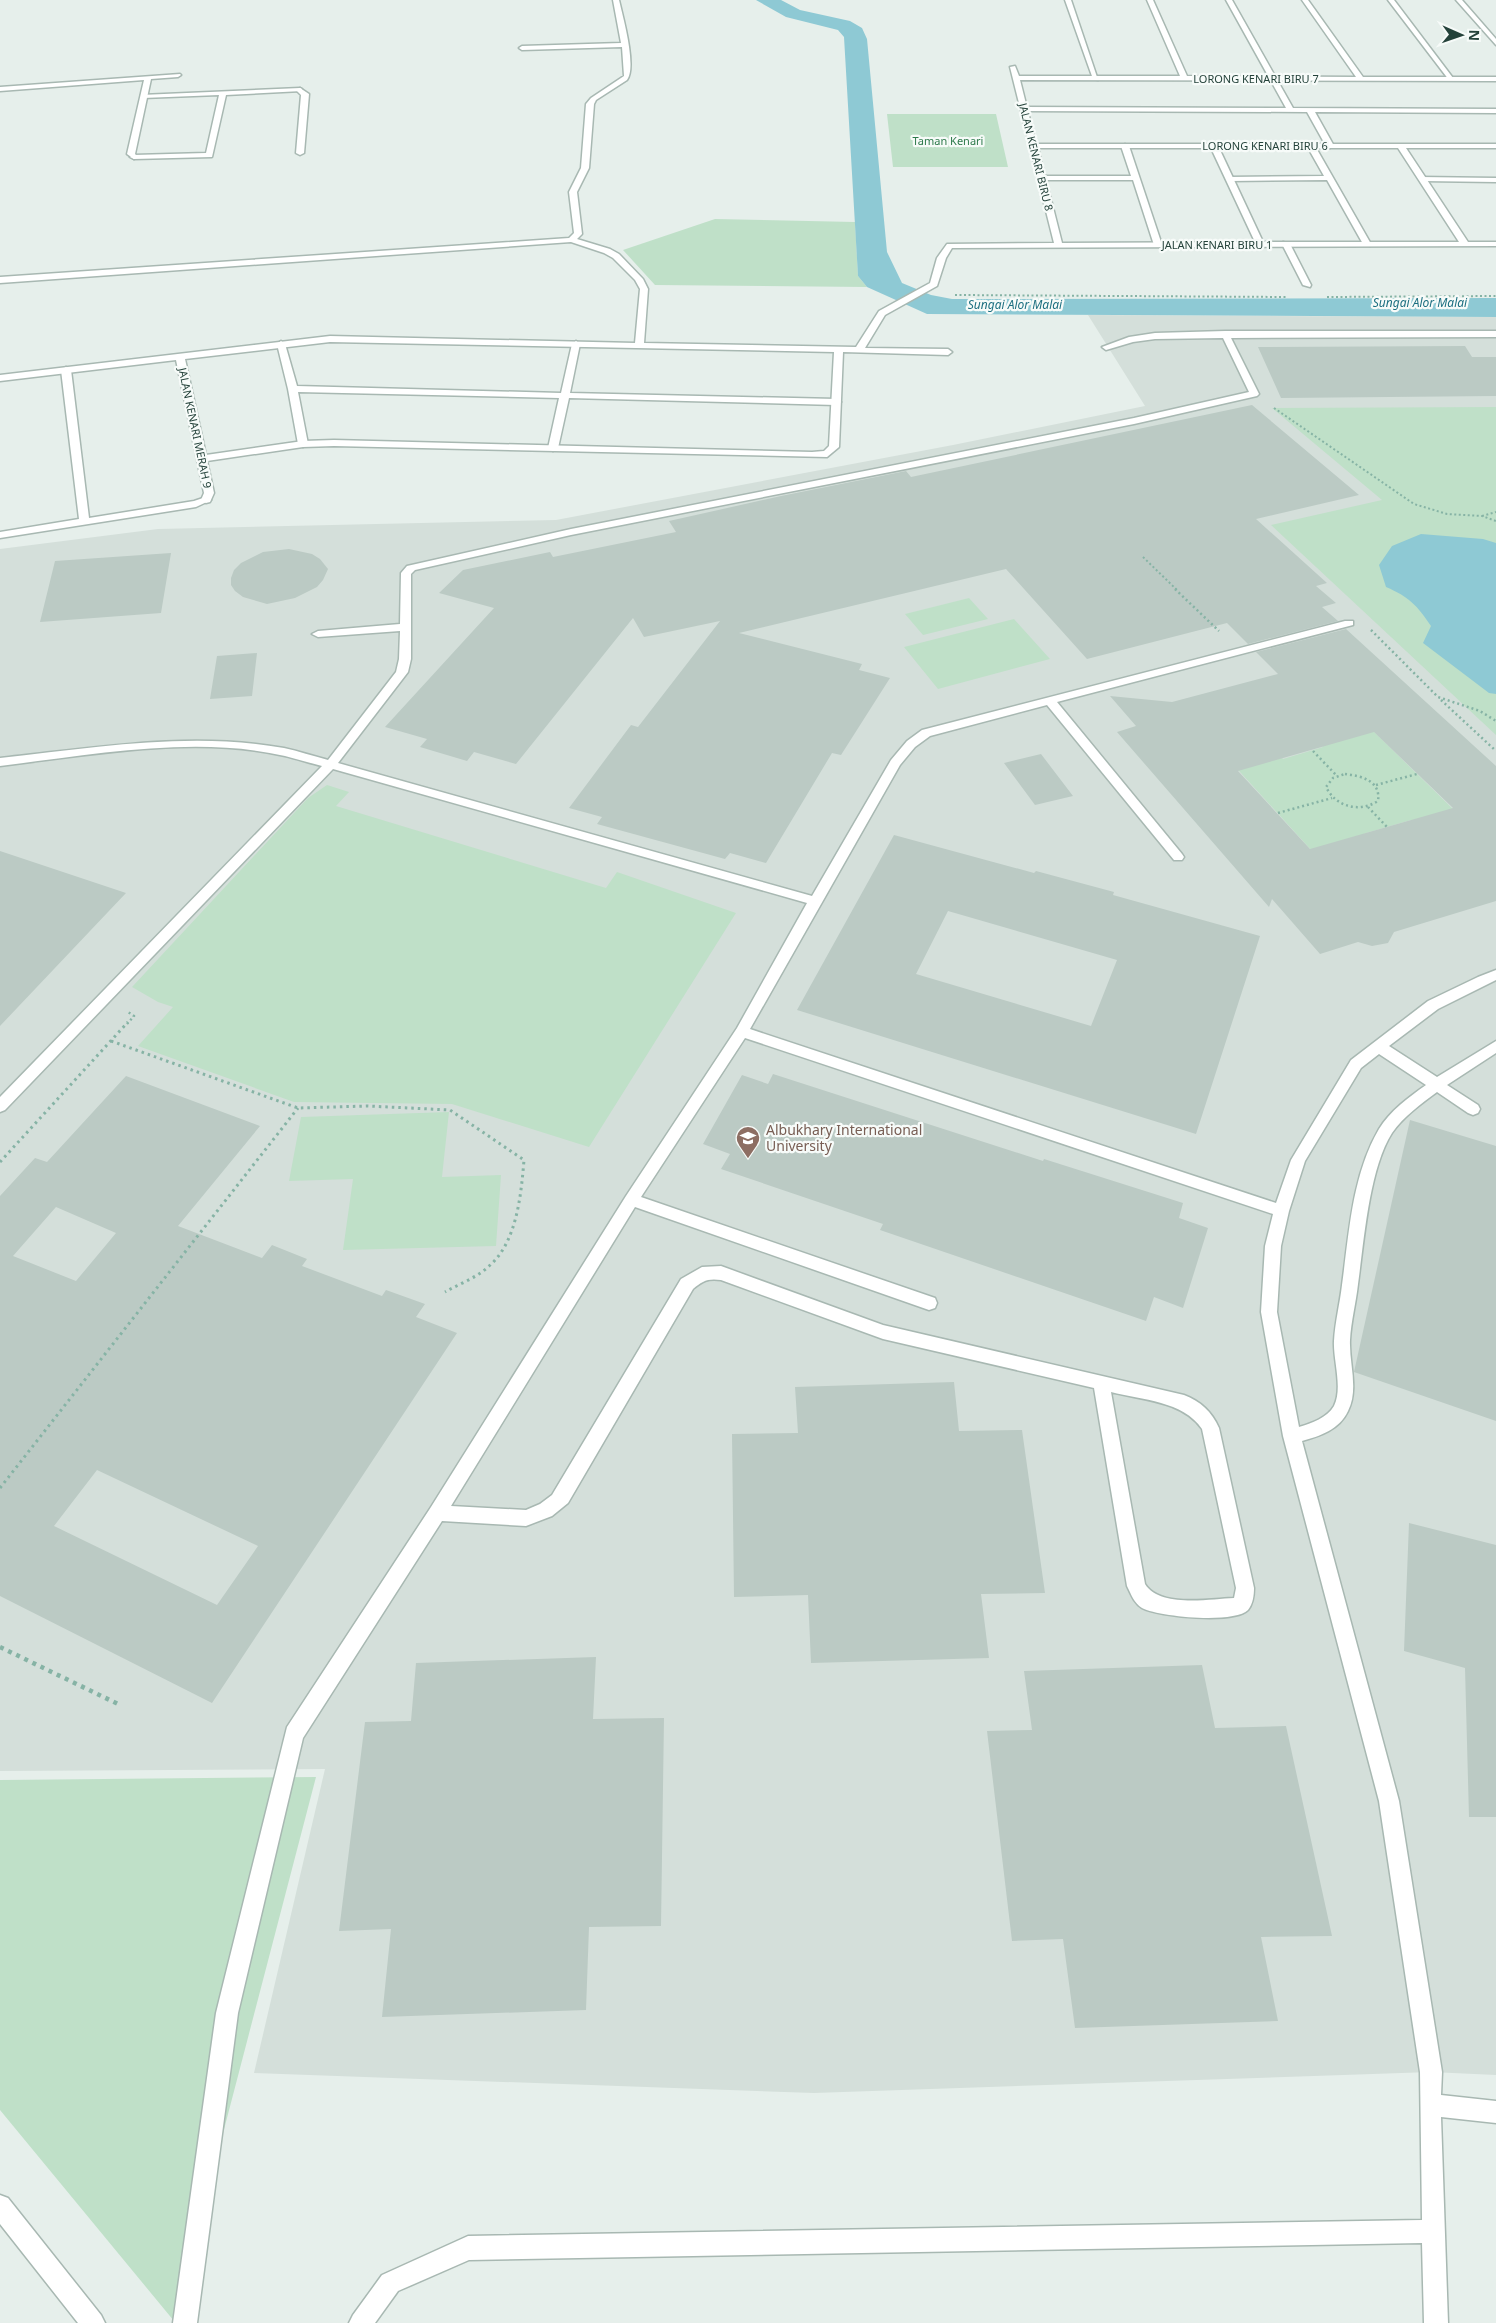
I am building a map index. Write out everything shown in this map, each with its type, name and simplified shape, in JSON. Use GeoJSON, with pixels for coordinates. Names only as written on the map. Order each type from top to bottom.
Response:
{"type":"FeatureCollection","features":[{"type":"Feature","properties":{"kind":"street"},"geometry":{"type":"LineString","coordinates":[[571,240],[578,234],[573,192],[585,168],[590,104],[593,99],[625,80],[627,76],[625,45],[616,0]]}},
{"type":"Feature","properties":{"kind":"street"},"geometry":{"type":"LineString","coordinates":[[1068,0],[1096,79]]}},
{"type":"Feature","properties":{"kind":"street"},"geometry":{"type":"LineString","coordinates":[[1150,0],[1185,79]]}},
{"type":"Feature","properties":{"kind":"street"},"geometry":{"type":"LineString","coordinates":[[1229,0],[1291,110]]}},
{"type":"Feature","properties":{"kind":"street"},"geometry":{"type":"LineString","coordinates":[[1305,0],[1362,80]]}},
{"type":"Feature","properties":{"kind":"street"},"geometry":{"type":"LineString","coordinates":[[1391,0],[1451,79]]}},
{"type":"Feature","properties":{"kind":"street"},"geometry":{"type":"LineString","coordinates":[[1459,0],[1496,44]]}},
{"type":"Feature","properties":{"kind":"street"},"geometry":{"type":"LineString","coordinates":[[522,48],[625,45]]}},
{"type":"Feature","properties":{"kind":"street","name":"JALAN KENARI BIRU 8"},"geometry":{"type":"LineString","coordinates":[[1013,68],[1059,246]]}},
{"type":"Feature","properties":{"kind":"street"},"geometry":{"type":"LineString","coordinates":[[0,89],[178,75]]}},
{"type":"Feature","properties":{"kind":"street"},"geometry":{"type":"LineString","coordinates":[[148,77],[131,154],[134,157],[209,155],[211,153],[223,92]]}},
{"type":"Feature","properties":{"kind":"street","name":"LORONG KENARI BIRU 7"},"geometry":{"type":"LineString","coordinates":[[1016,78],[1496,79]]}},
{"type":"Feature","properties":{"kind":"street"},"geometry":{"type":"LineString","coordinates":[[144,96],[300,90],[306,94],[300,153]]}},
{"type":"Feature","properties":{"kind":"street"},"geometry":{"type":"LineString","coordinates":[[1024,109],[1496,110]]}},
{"type":"Feature","properties":{"kind":"street"},"geometry":{"type":"LineString","coordinates":[[1309,110],[1330,146]]}},
{"type":"Feature","properties":{"kind":"street","name":"LORONG KENARI BIRU 6"},"geometry":{"type":"LineString","coordinates":[[1034,146],[1495,147]]}},
{"type":"Feature","properties":{"kind":"street"},"geometry":{"type":"LineString","coordinates":[[1125,146],[1158,245]]}},
{"type":"Feature","properties":{"kind":"street"},"geometry":{"type":"LineString","coordinates":[[1214,146],[1260,244]]}},
{"type":"Feature","properties":{"kind":"street"},"geometry":{"type":"LineString","coordinates":[[1311,146],[1367,244]]}},
{"type":"Feature","properties":{"kind":"street"},"geometry":{"type":"LineString","coordinates":[[1401,147],[1465,244]]}},
{"type":"Feature","properties":{"kind":"street"},"geometry":{"type":"LineString","coordinates":[[1041,178],[1135,178]]}},
{"type":"Feature","properties":{"kind":"street"},"geometry":{"type":"LineString","coordinates":[[1230,179],[1330,178]]}},
{"type":"Feature","properties":{"kind":"street"},"geometry":{"type":"LineString","coordinates":[[1423,179],[1496,180]]}},
{"type":"Feature","properties":{"kind":"street"},"geometry":{"type":"LineString","coordinates":[[0,280],[571,240],[612,253],[639,279],[644,289],[638,346]]}},
{"type":"Feature","properties":{"kind":"street"},"geometry":{"type":"LineString","coordinates":[[1286,244],[1307,285]]}},
{"type":"Feature","properties":{"kind":"street","name":"JALAN KENARI BIRU 1"},"geometry":{"type":"LineString","coordinates":[[931,286],[941,265],[942,255],[947,248],[954,246],[1496,244]]}},
{"type":"Feature","properties":{"kind":"street"},"geometry":{"type":"LineString","coordinates":[[859,350],[882,313],[931,286]]}},
{"type":"Feature","properties":{"kind":"street"},"geometry":{"type":"LineString","coordinates":[[1106,347],[1143,337],[1225,334],[1496,334]]}},
{"type":"Feature","properties":{"kind":"street"},"geometry":{"type":"LineString","coordinates":[[0,1106],[330,765],[402,672],[405,659],[406,573],[411,568],[571,532],[1124,423],[1254,394],[1225,334]]}},
{"type":"Feature","properties":{"kind":"street"},"geometry":{"type":"LineString","coordinates":[[0,378],[330,339],[948,352]]}},
{"type":"Feature","properties":{"kind":"street"},"geometry":{"type":"LineString","coordinates":[[281,344],[293,389],[303,444]]}},
{"type":"Feature","properties":{"kind":"street"},"geometry":{"type":"LineString","coordinates":[[553,448],[576,344]]}},
{"type":"Feature","properties":{"kind":"street"},"geometry":{"type":"LineString","coordinates":[[202,460],[303,444],[334,443],[827,454],[834,447],[839,350]]}},
{"type":"Feature","properties":{"kind":"street","name":"JALAN KENARI MERAH 9"},"geometry":{"type":"LineString","coordinates":[[84,522],[196,504],[206,500],[209,493],[180,356]]}},
{"type":"Feature","properties":{"kind":"street"},"geometry":{"type":"LineString","coordinates":[[0,535],[84,522],[66,370]]}},
{"type":"Feature","properties":{"kind":"street"},"geometry":{"type":"LineString","coordinates":[[293,389],[836,402]]}},
{"type":"Feature","properties":{"kind":"street"},"geometry":{"type":"LineString","coordinates":[[185,2323],[227,2014],[294,1734],[437,1513],[631,1200],[742,1032],[895,762],[911,744],[926,733],[1349,623]]}},
{"type":"Feature","properties":{"kind":"street"},"geometry":{"type":"LineString","coordinates":[[318,634],[404,627]]}},
{"type":"Feature","properties":{"kind":"street"},"geometry":{"type":"LineString","coordinates":[[1050,701],[1178,857]]}},
{"type":"Feature","properties":{"kind":"street"},"geometry":{"type":"LineString","coordinates":[[0,762],[159,746],[211,743],[260,747],[285,752],[815,901]]}},
{"type":"Feature","properties":{"kind":"street"},"geometry":{"type":"LineString","coordinates":[[1436,2323],[1430,2105],[1431,2072],[1389,1801],[1292,1436],[1269,1312],[1273,1246],[1281,1211],[1298,1160],[1356,1064],[1433,1005],[1482,980],[1496,976]]}},
{"type":"Feature","properties":{"kind":"street"},"geometry":{"type":"LineString","coordinates":[[742,1032],[1281,1211]]}},
{"type":"Feature","properties":{"kind":"street"},"geometry":{"type":"LineString","coordinates":[[1292,1436],[1318,1430],[1336,1416],[1346,1396],[1342,1347],[1359,1224],[1374,1159],[1386,1130],[1397,1117],[1454,1072],[1496,1046]]}},
{"type":"Feature","properties":{"kind":"street"},"geometry":{"type":"LineString","coordinates":[[1380,1047],[1473,1109]]}},
{"type":"Feature","properties":{"kind":"street"},"geometry":{"type":"LineString","coordinates":[[631,1200],[929,1303]]}},
{"type":"Feature","properties":{"kind":"street"},"geometry":{"type":"LineString","coordinates":[[437,1513],[526,1518],[551,1508],[562,1497],[687,1284],[702,1273],[721,1273],[883,1332],[1101,1382],[1184,1402],[1205,1416],[1211,1428],[1245,1588],[1245,1597],[1242,1605],[1236,1607],[1160,1607],[1142,1596],[1136,1586],[1101,1382]]}},
{"type":"Feature","properties":{"kind":"street"},"geometry":{"type":"LineString","coordinates":[[1430,2105],[1496,2112]]}},
{"type":"Feature","properties":{"kind":"street"},"geometry":{"type":"LineString","coordinates":[[0,2206],[92,2323]]}},
{"type":"Feature","properties":{"kind":"street"},"geometry":{"type":"LineString","coordinates":[[361,2323],[390,2282],[468,2248],[1433,2231]]}},
{"type":"Feature","properties":{"kind":"path"},"geometry":{"type":"LineString","coordinates":[[931,286],[960,296],[1288,297]]}},
{"type":"Feature","properties":{"kind":"path"},"geometry":{"type":"LineString","coordinates":[[1318,297],[1496,296]]}},
{"type":"Feature","properties":{"kind":"path"},"geometry":{"type":"LineString","coordinates":[[1254,394],[1414,504],[1447,514],[1482,516],[1496,521]]}},
{"type":"Feature","properties":{"kind":"path"},"geometry":{"type":"LineString","coordinates":[[1482,516],[1496,512]]}},
{"type":"Feature","properties":{"kind":"path"},"geometry":{"type":"LineString","coordinates":[[1143,557],[1239,651]]}},
{"type":"Feature","properties":{"kind":"path"},"geometry":{"type":"LineString","coordinates":[[1349,623],[1367,626],[1438,698],[1496,751]]}},
{"type":"Feature","properties":{"kind":"path"},"geometry":{"type":"LineString","coordinates":[[1438,698],[1480,711],[1496,721]]}},
{"type":"Feature","properties":{"kind":"path"},"geometry":{"type":"LineString","coordinates":[[1313,751],[1337,776]]}},
{"type":"Feature","properties":{"kind":"path"},"geometry":{"type":"LineString","coordinates":[[1345,774],[1362,777],[1376,785],[1379,790],[1378,800],[1368,807],[1344,805],[1332,798],[1326,787],[1331,778],[1345,774]]}},
{"type":"Feature","properties":{"kind":"path"},"geometry":{"type":"LineString","coordinates":[[1376,785],[1417,774]]}},
{"type":"Feature","properties":{"kind":"path"},"geometry":{"type":"LineString","coordinates":[[1278,813],[1332,798]]}},
{"type":"Feature","properties":{"kind":"path"},"geometry":{"type":"LineString","coordinates":[[1368,807],[1387,827]]}},
{"type":"Feature","properties":{"kind":"path"},"geometry":{"type":"LineString","coordinates":[[0,1162],[134,1016],[106,995]]}},
{"type":"Feature","properties":{"kind":"path"},"geometry":{"type":"LineString","coordinates":[[111,1040],[298,1108],[368,1106],[450,1110],[524,1160],[522,1186],[505,1246],[490,1267],[445,1292]]}},
{"type":"Feature","properties":{"kind":"path"},"geometry":{"type":"LineString","coordinates":[[0,1488],[298,1108]]}},
{"type":"Feature","properties":{"kind":"path"},"geometry":{"type":"LineString","coordinates":[[0,1647],[118,1704]]}},
{"type":"Feature","properties":{"kind":"shaded area","name":"Albukhary International University"},"geometry":{"type":"Polygon","coordinates":[[[1088,315],[1496,317],[1496,2075],[1431,2072],[814,2093],[254,2073],[325,1769],[0,1771],[0,549],[158,529],[556,520],[953,445],[1145,406],[1088,315]]]}},
{"type":"Feature","properties":{"kind":"green space","name":"Taman Kenari"},"geometry":{"type":"Polygon","coordinates":[[[887,114],[996,114],[1008,167],[893,167],[887,114]]]}},
{"type":"Feature","properties":{"kind":"green space"},"geometry":{"type":"Polygon","coordinates":[[[715,219],[855,222],[858,276],[867,287],[655,285],[623,250],[715,219]]]}},
{"type":"Feature","properties":{"kind":"green space"},"geometry":{"type":"Polygon","coordinates":[[[1496,407],[1496,735],[1271,525],[1382,500],[1272,408],[1496,407]]]}},
{"type":"Feature","properties":{"kind":"green space"},"geometry":{"type":"Polygon","coordinates":[[[969,598],[988,619],[923,635],[905,614],[969,598]]]}},
{"type":"Feature","properties":{"kind":"green space"},"geometry":{"type":"Polygon","coordinates":[[[1014,619],[1050,659],[938,689],[904,647],[1014,619]]]}},
{"type":"Feature","properties":{"kind":"green space"},"geometry":{"type":"Polygon","coordinates":[[[1366,724],[1458,814],[1417,826],[1411,820],[1366,833],[1323,863],[1230,761],[1275,750],[1283,759],[1323,747],[1315,738],[1366,724]]]}},
{"type":"Feature","properties":{"kind":"green space"},"geometry":{"type":"Polygon","coordinates":[[[327,785],[349,792],[336,806],[606,888],[617,872],[736,913],[589,1147],[452,1104],[294,1102],[138,1046],[173,1007],[158,1002],[132,987],[308,798],[327,785]]]}},
{"type":"Feature","properties":{"kind":"green space"},"geometry":{"type":"Polygon","coordinates":[[[449,1112],[442,1177],[501,1175],[496,1246],[343,1250],[353,1179],[289,1181],[301,1117],[449,1112]]]}},
{"type":"Feature","properties":{"kind":"green space"},"geometry":{"type":"Polygon","coordinates":[[[316,1777],[174,2321],[0,2110],[0,1780],[316,1777]]]}},
{"type":"Feature","properties":{"kind":"water","name":"Sungai Alor Malai"},"geometry":{"type":"Polygon","coordinates":[[[756,0],[781,0],[800,10],[850,21],[862,28],[867,39],[887,252],[902,283],[931,295],[952,299],[1496,298],[1496,317],[927,314],[867,287],[858,276],[844,37],[838,30],[786,17],[756,0]]]}},
{"type":"Feature","properties":{"kind":"water"},"geometry":{"type":"Polygon","coordinates":[[[1421,534],[1483,539],[1496,543],[1496,694],[1489,693],[1423,643],[1431,626],[1412,602],[1386,587],[1379,565],[1392,546],[1421,534]]]}},
{"type":"Feature","properties":{"kind":"building"},"geometry":{"type":"Polygon","coordinates":[[[1465,346],[1472,357],[1496,357],[1496,396],[1281,398],[1258,347],[1465,346]]]}},
{"type":"Feature","properties":{"kind":"building"},"geometry":{"type":"Polygon","coordinates":[[[1252,405],[1359,495],[1256,519],[1327,583],[1316,586],[1336,603],[1322,607],[1338,621],[1248,644],[1227,623],[1087,659],[1006,569],[739,633],[862,664],[859,670],[890,678],[841,755],[832,753],[766,863],[730,853],[725,859],[597,824],[602,817],[569,808],[631,725],[638,727],[720,621],[644,637],[633,618],[516,764],[474,752],[467,761],[420,747],[427,739],[385,727],[494,608],[439,593],[463,570],[550,552],[553,557],[676,532],[669,521],[781,496],[906,471],[911,477],[1252,405]]]}},
{"type":"Feature","properties":{"kind":"building"},"geometry":{"type":"Polygon","coordinates":[[[289,549],[312,554],[320,559],[328,569],[317,587],[295,598],[267,604],[243,597],[235,591],[231,585],[231,578],[234,570],[241,563],[263,552],[289,549]]]}},
{"type":"Feature","properties":{"kind":"building"},"geometry":{"type":"Polygon","coordinates":[[[171,553],[161,613],[40,622],[55,561],[171,553]]]}},
{"type":"Feature","properties":{"kind":"building"},"geometry":{"type":"Polygon","coordinates":[[[1346,629],[1496,766],[1496,901],[1394,932],[1388,943],[1372,946],[1358,942],[1320,954],[1272,899],[1269,907],[1117,732],[1136,726],[1110,696],[1172,702],[1278,674],[1256,652],[1346,629]],[[1374,732],[1238,771],[1310,849],[1453,808],[1374,732]]]}},
{"type":"Feature","properties":{"kind":"building"},"geometry":{"type":"Polygon","coordinates":[[[257,653],[252,696],[210,699],[217,656],[257,653]]]}},
{"type":"Feature","properties":{"kind":"building"},"geometry":{"type":"Polygon","coordinates":[[[1041,754],[1073,796],[1035,805],[1004,763],[1041,754]]]}},
{"type":"Feature","properties":{"kind":"building"},"geometry":{"type":"Polygon","coordinates":[[[894,835],[1034,873],[1036,871],[1114,892],[1113,895],[1260,936],[1196,1134],[797,1010],[894,835]],[[948,911],[916,974],[1091,1026],[1117,960],[948,911]]]}},
{"type":"Feature","properties":{"kind":"building"},"geometry":{"type":"Polygon","coordinates":[[[0,851],[126,893],[0,1026],[0,851]]]}},
{"type":"Feature","properties":{"kind":"building"},"geometry":{"type":"Polygon","coordinates":[[[773,1074],[1043,1161],[1044,1159],[1183,1203],[1179,1218],[1208,1228],[1183,1308],[1154,1297],[1146,1321],[880,1230],[883,1224],[721,1169],[730,1154],[703,1144],[742,1075],[768,1084],[773,1074]]]}},
{"type":"Feature","properties":{"kind":"building"},"geometry":{"type":"Polygon","coordinates":[[[126,1076],[260,1126],[178,1226],[262,1258],[272,1245],[307,1259],[302,1266],[382,1296],[386,1290],[425,1304],[416,1317],[457,1333],[212,1703],[0,1596],[0,1196],[35,1158],[47,1162],[126,1076]],[[56,1207],[13,1256],[76,1281],[116,1233],[56,1207]],[[97,1470],[54,1526],[217,1605],[258,1546],[97,1470]]]}},
{"type":"Feature","properties":{"kind":"building"},"geometry":{"type":"Polygon","coordinates":[[[1410,1120],[1496,1146],[1496,1421],[1354,1372],[1410,1120]]]}},
{"type":"Feature","properties":{"kind":"building"},"geometry":{"type":"Polygon","coordinates":[[[954,1382],[959,1431],[1022,1430],[1045,1593],[981,1594],[989,1658],[811,1663],[808,1595],[734,1597],[732,1434],[798,1433],[795,1387],[954,1382]]]}},
{"type":"Feature","properties":{"kind":"building"},"geometry":{"type":"Polygon","coordinates":[[[1409,1523],[1496,1545],[1496,1817],[1469,1817],[1465,1668],[1404,1651],[1409,1523]]]}},
{"type":"Feature","properties":{"kind":"building"},"geometry":{"type":"Polygon","coordinates":[[[596,1657],[593,1719],[664,1718],[661,1926],[589,1927],[586,2010],[382,2017],[391,1929],[339,1931],[365,1722],[411,1721],[416,1663],[596,1657]]]}},
{"type":"Feature","properties":{"kind":"building"},"geometry":{"type":"Polygon","coordinates":[[[1202,1665],[1215,1728],[1286,1726],[1332,1936],[1261,1937],[1278,2021],[1075,2028],[1063,1939],[1012,1941],[987,1731],[1032,1730],[1024,1671],[1202,1665]]]}},
{"type":"Feature","properties":{"kind":"place","name":"Albukhary International University"},"geometry":{"type":"Point","coordinates":[748,1159]}}]}
